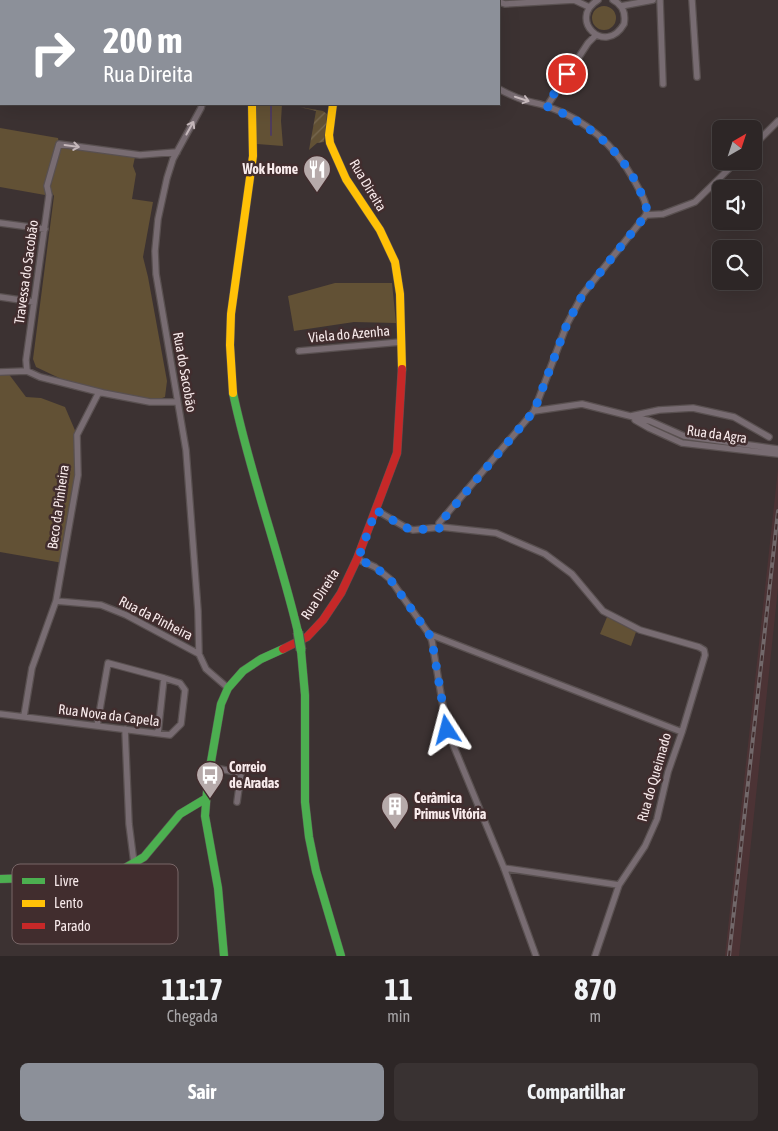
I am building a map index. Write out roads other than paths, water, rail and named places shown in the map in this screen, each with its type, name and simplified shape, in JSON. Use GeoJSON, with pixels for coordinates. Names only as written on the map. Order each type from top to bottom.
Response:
{"type":"FeatureCollection","features":[{"type":"Feature","properties":{"kind":"main road"},"geometry":{"type":"LineString","coordinates":[[252,105],[254,156],[231,314],[230,345],[233,394],[251,468],[288,590],[298,632],[305,695],[305,802],[309,837],[316,871],[341,956]]}},
{"type":"Feature","properties":{"kind":"main road","name":"Rua Direita"},"geometry":{"type":"LineString","coordinates":[[224,956],[218,888],[205,816],[205,799],[221,704],[228,688],[243,671],[261,659],[307,637],[323,620],[358,559],[397,453],[402,380],[400,294],[395,262],[380,230],[346,179],[330,143],[329,135],[333,105]]}},
{"type":"Feature","properties":{"kind":"main road"},"geometry":{"type":"LineString","coordinates":[[134,863],[144,857],[180,814],[205,799]]}},
{"type":"Feature","properties":{"kind":"street"},"geometry":{"type":"LineString","coordinates":[[500,3],[574,0],[591,4]]}},
{"type":"Feature","properties":{"kind":"street"},"geometry":{"type":"LineString","coordinates":[[598,0],[591,4],[586,19],[591,30],[596,35],[609,37],[621,30],[625,17],[621,6],[613,0]]}},
{"type":"Feature","properties":{"kind":"street"},"geometry":{"type":"LineString","coordinates":[[621,6],[653,0]]}},
{"type":"Feature","properties":{"kind":"street"},"geometry":{"type":"LineString","coordinates":[[660,0],[663,84]]}},
{"type":"Feature","properties":{"kind":"street"},"geometry":{"type":"LineString","coordinates":[[692,0],[697,77]]}},
{"type":"Feature","properties":{"kind":"street"},"geometry":{"type":"LineString","coordinates":[[546,106],[588,43],[596,35]]}},
{"type":"Feature","properties":{"kind":"street"},"geometry":{"type":"LineString","coordinates":[[441,528],[440,523],[534,411],[567,324],[583,294],[648,210],[624,162],[585,125],[564,112],[516,98],[500,90]]}},
{"type":"Feature","properties":{"kind":"street","name":"Rua do Sacobão"},"geometry":{"type":"LineString","coordinates":[[199,654],[198,611],[186,450],[156,274],[155,251],[158,219],[173,158],[201,105]]}},
{"type":"Feature","properties":{"kind":"street"},"geometry":{"type":"LineString","coordinates":[[762,137],[778,121]]}},
{"type":"Feature","properties":{"kind":"street","name":"Travessa do Sacobão"},"geometry":{"type":"LineString","coordinates":[[27,371],[26,360],[49,195],[47,186],[59,144],[140,155],[177,152]]}},
{"type":"Feature","properties":{"kind":"street"},"geometry":{"type":"LineString","coordinates":[[646,215],[664,214],[695,202],[728,170]]}},
{"type":"Feature","properties":{"kind":"street"},"geometry":{"type":"LineString","coordinates":[[0,222],[45,229]]}},
{"type":"Feature","properties":{"kind":"street"},"geometry":{"type":"LineString","coordinates":[[0,297],[34,302]]}},
{"type":"Feature","properties":{"kind":"street","name":"Viela do Azenha"},"geometry":{"type":"LineString","coordinates":[[299,350],[401,342]]}},
{"type":"Feature","properties":{"kind":"street"},"geometry":{"type":"LineString","coordinates":[[0,372],[27,371],[40,377],[99,392],[150,402],[177,402]]}},
{"type":"Feature","properties":{"kind":"street","name":"Beco da Pinheira"},"geometry":{"type":"LineString","coordinates":[[56,601],[78,475],[78,435],[99,392]]}},
{"type":"Feature","properties":{"kind":"street","name":"Rua da Agra"},"geometry":{"type":"LineString","coordinates":[[534,411],[582,404],[629,416],[649,428],[682,442],[778,449]]}},
{"type":"Feature","properties":{"kind":"street","name":"Rua da Agra"},"geometry":{"type":"LineString","coordinates":[[629,416],[659,410],[693,408],[734,417],[769,437]]}},
{"type":"Feature","properties":{"kind":"street","name":"Rua da Agra"},"geometry":{"type":"LineString","coordinates":[[748,448],[778,454]]}},
{"type":"Feature","properties":{"kind":"street"},"geometry":{"type":"LineString","coordinates":[[376,510],[404,527],[413,530],[441,528],[496,533],[545,554],[572,574],[604,611],[640,630],[704,650],[705,655],[682,732]]}},
{"type":"Feature","properties":{"kind":"street"},"geometry":{"type":"LineString","coordinates":[[358,559],[375,567],[390,579],[429,634],[432,641],[447,730],[504,868],[536,956]]}},
{"type":"Feature","properties":{"kind":"street"},"geometry":{"type":"LineString","coordinates":[[24,716],[32,668],[56,601]]}},
{"type":"Feature","properties":{"kind":"street","name":"Rua da Pinheira"},"geometry":{"type":"LineString","coordinates":[[56,601],[101,605],[126,615],[199,654],[206,669],[228,688]]}},
{"type":"Feature","properties":{"kind":"street","name":"Rua do Queimado"},"geometry":{"type":"LineString","coordinates":[[429,634],[682,732],[668,772],[657,819],[645,846],[619,885],[595,956]]}},
{"type":"Feature","properties":{"kind":"street"},"geometry":{"type":"LineString","coordinates":[[97,726],[108,663],[164,678],[158,734]]}},
{"type":"Feature","properties":{"kind":"street","name":"Rua Nova da Capela"},"geometry":{"type":"LineString","coordinates":[[0,714],[170,735],[181,724],[185,690],[180,683],[164,678]]}},
{"type":"Feature","properties":{"kind":"street"},"geometry":{"type":"LineString","coordinates":[[126,729],[129,824],[134,863]]}},
{"type":"Feature","properties":{"kind":"street"},"geometry":{"type":"LineString","coordinates":[[210,767],[241,773],[237,802]]}},
{"type":"Feature","properties":{"kind":"street"},"geometry":{"type":"LineString","coordinates":[[504,868],[619,885]]}},
{"type":"Feature","properties":{"kind":"waterway"},"geometry":{"type":"LineString","coordinates":[[271,105],[271,135]]}},
{"type":"Feature","properties":{"kind":"railway"},"geometry":{"type":"LineString","coordinates":[[729,956],[778,511]]}},
{"type":"Feature","properties":{"kind":"place","name":"Wok Home"},"geometry":{"type":"Point","coordinates":[317,193]}},
{"type":"Feature","properties":{"kind":"place","name":"Correio de Aradas"},"geometry":{"type":"Point","coordinates":[210,799]}},
{"type":"Feature","properties":{"kind":"place","name":"Cerâmica Primus Vitória"},"geometry":{"type":"Point","coordinates":[395,830]}}]}
